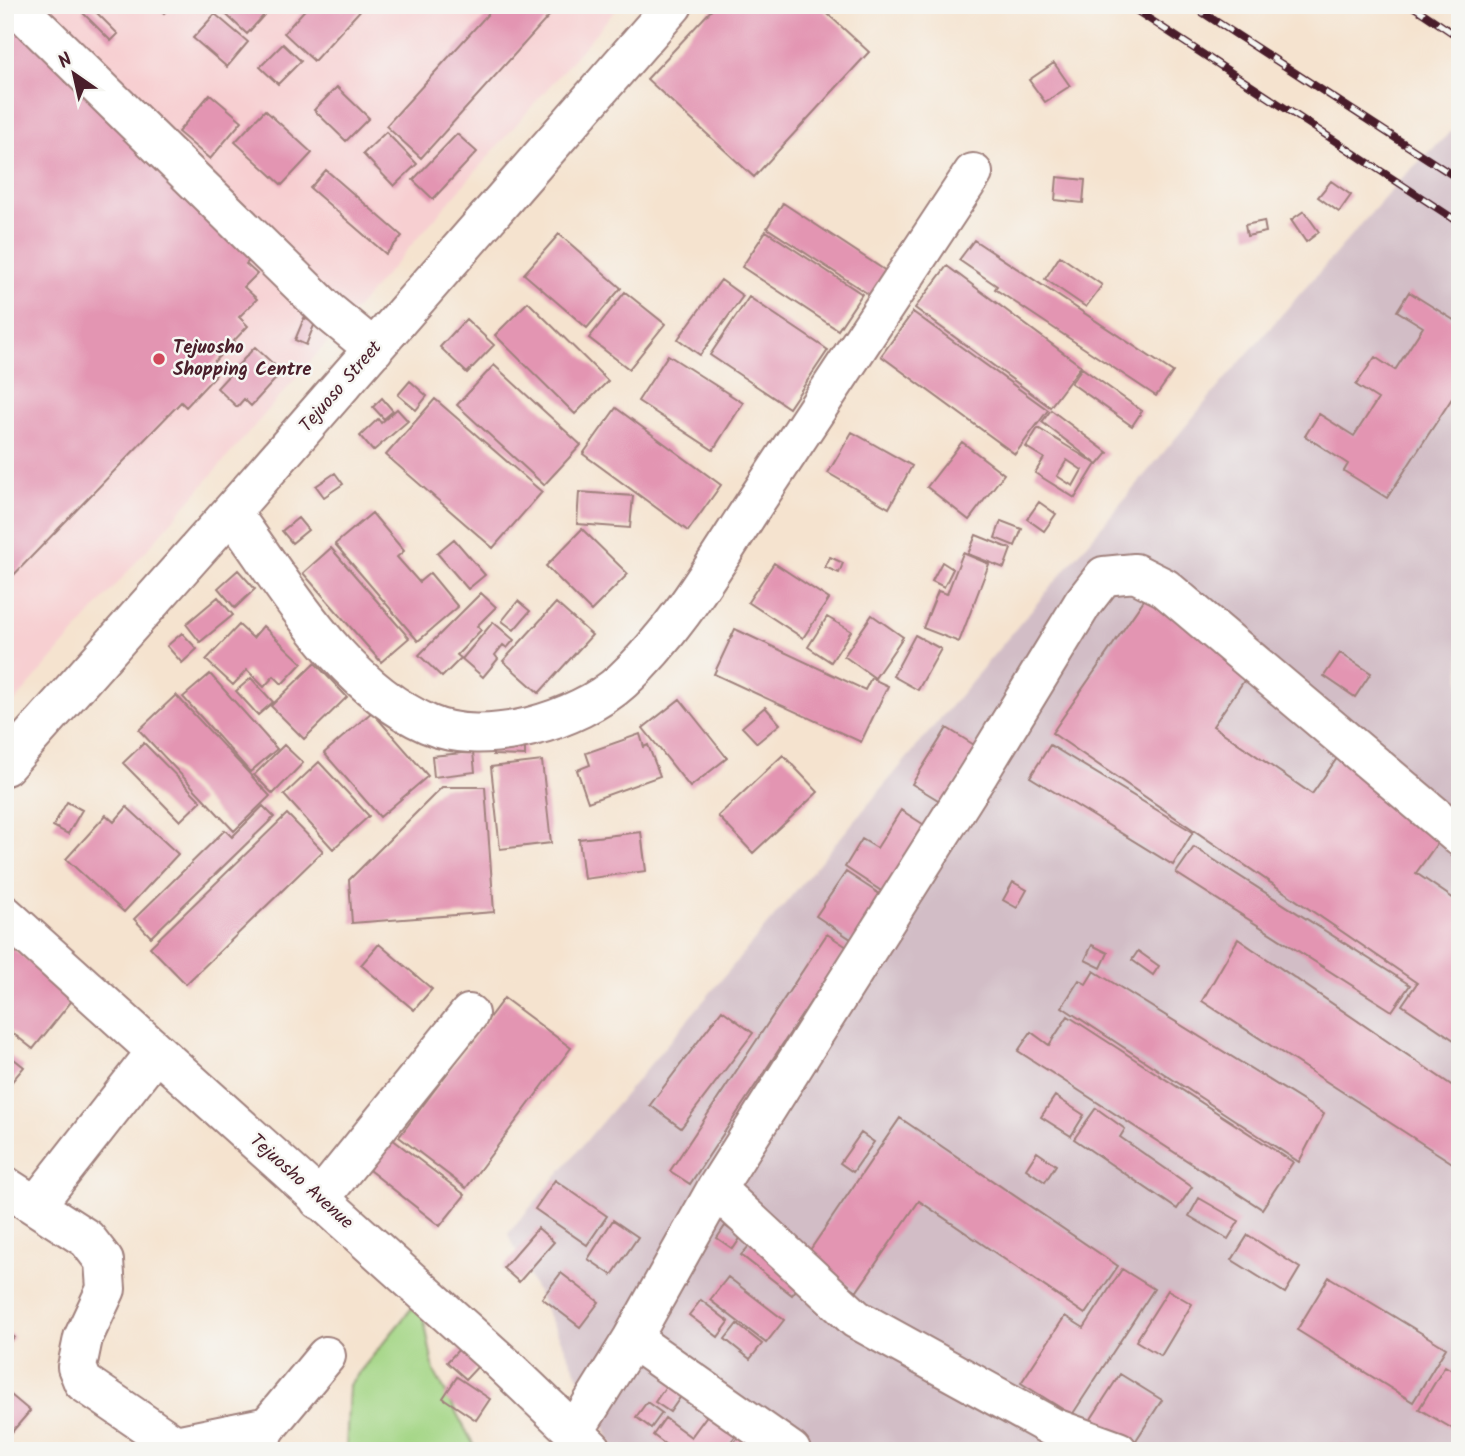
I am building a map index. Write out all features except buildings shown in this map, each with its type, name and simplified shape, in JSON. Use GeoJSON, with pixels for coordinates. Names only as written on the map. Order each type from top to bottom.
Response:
{"type":"FeatureCollection","features":[{"type":"Feature","properties":{"kind":"street"},"geometry":{"type":"LineString","coordinates":[[15,5],[329,312],[374,349]]}},
{"type":"Feature","properties":{"kind":"street","name":"Tejuoso Street"},"geometry":{"type":"LineString","coordinates":[[5,766],[231,512],[673,5]]}},
{"type":"Feature","properties":{"kind":"street"},"geometry":{"type":"LineString","coordinates":[[231,512],[345,666],[379,693],[429,724],[476,734],[522,731],[576,709],[621,683],[700,588],[973,173]]}},
{"type":"Feature","properties":{"kind":"street"},"geometry":{"type":"LineString","coordinates":[[583,1442],[632,1339],[716,1189],[971,787],[1083,603],[1104,576],[1135,573],[1165,588],[1460,837]]}},
{"type":"Feature","properties":{"kind":"street","name":"Tejuosho Avenue"},"geometry":{"type":"LineString","coordinates":[[5,915],[155,1053],[500,1361],[583,1442]]}},
{"type":"Feature","properties":{"kind":"street"},"geometry":{"type":"LineString","coordinates":[[319,1200],[469,1014]]}},
{"type":"Feature","properties":{"kind":"street"},"geometry":{"type":"LineString","coordinates":[[155,1053],[21,1196],[87,1239],[104,1261],[106,1289],[83,1338],[76,1367],[83,1382],[180,1448],[260,1438],[326,1356]]}},
{"type":"Feature","properties":{"kind":"street"},"geometry":{"type":"LineString","coordinates":[[716,1189],[856,1319],[1052,1427],[1118,1451]]}},
{"type":"Feature","properties":{"kind":"street"},"geometry":{"type":"LineString","coordinates":[[632,1339],[791,1451]]}},
{"type":"Feature","properties":{"kind":"shaded area","name":"Tejuosho Shopping Centre"},"geometry":{"type":"Polygon","coordinates":[[[5,5],[620,5],[5,713],[5,5]]]}},
{"type":"Feature","properties":{"kind":"shaded area"},"geometry":{"type":"Polygon","coordinates":[[[1460,123],[1460,1451],[616,1451],[508,1234],[1226,378],[1402,178],[1460,123]]]}},
{"type":"Feature","properties":{"kind":"green space"},"geometry":{"type":"Polygon","coordinates":[[[420,1298],[434,1371],[477,1451],[346,1451],[349,1385],[420,1298]]]}},
{"type":"Feature","properties":{"kind":"railway"},"geometry":{"type":"LineString","coordinates":[[1128,5],[1460,223]]}},
{"type":"Feature","properties":{"kind":"railway"},"geometry":{"type":"LineString","coordinates":[[1191,5],[1460,180]]}},
{"type":"Feature","properties":{"kind":"railway"},"geometry":{"type":"LineString","coordinates":[[1411,5],[1460,38]]}},
{"type":"Feature","properties":{"kind":"place","name":"Tejuosho Shopping Centre"},"geometry":{"type":"Point","coordinates":[159,359]}}]}
